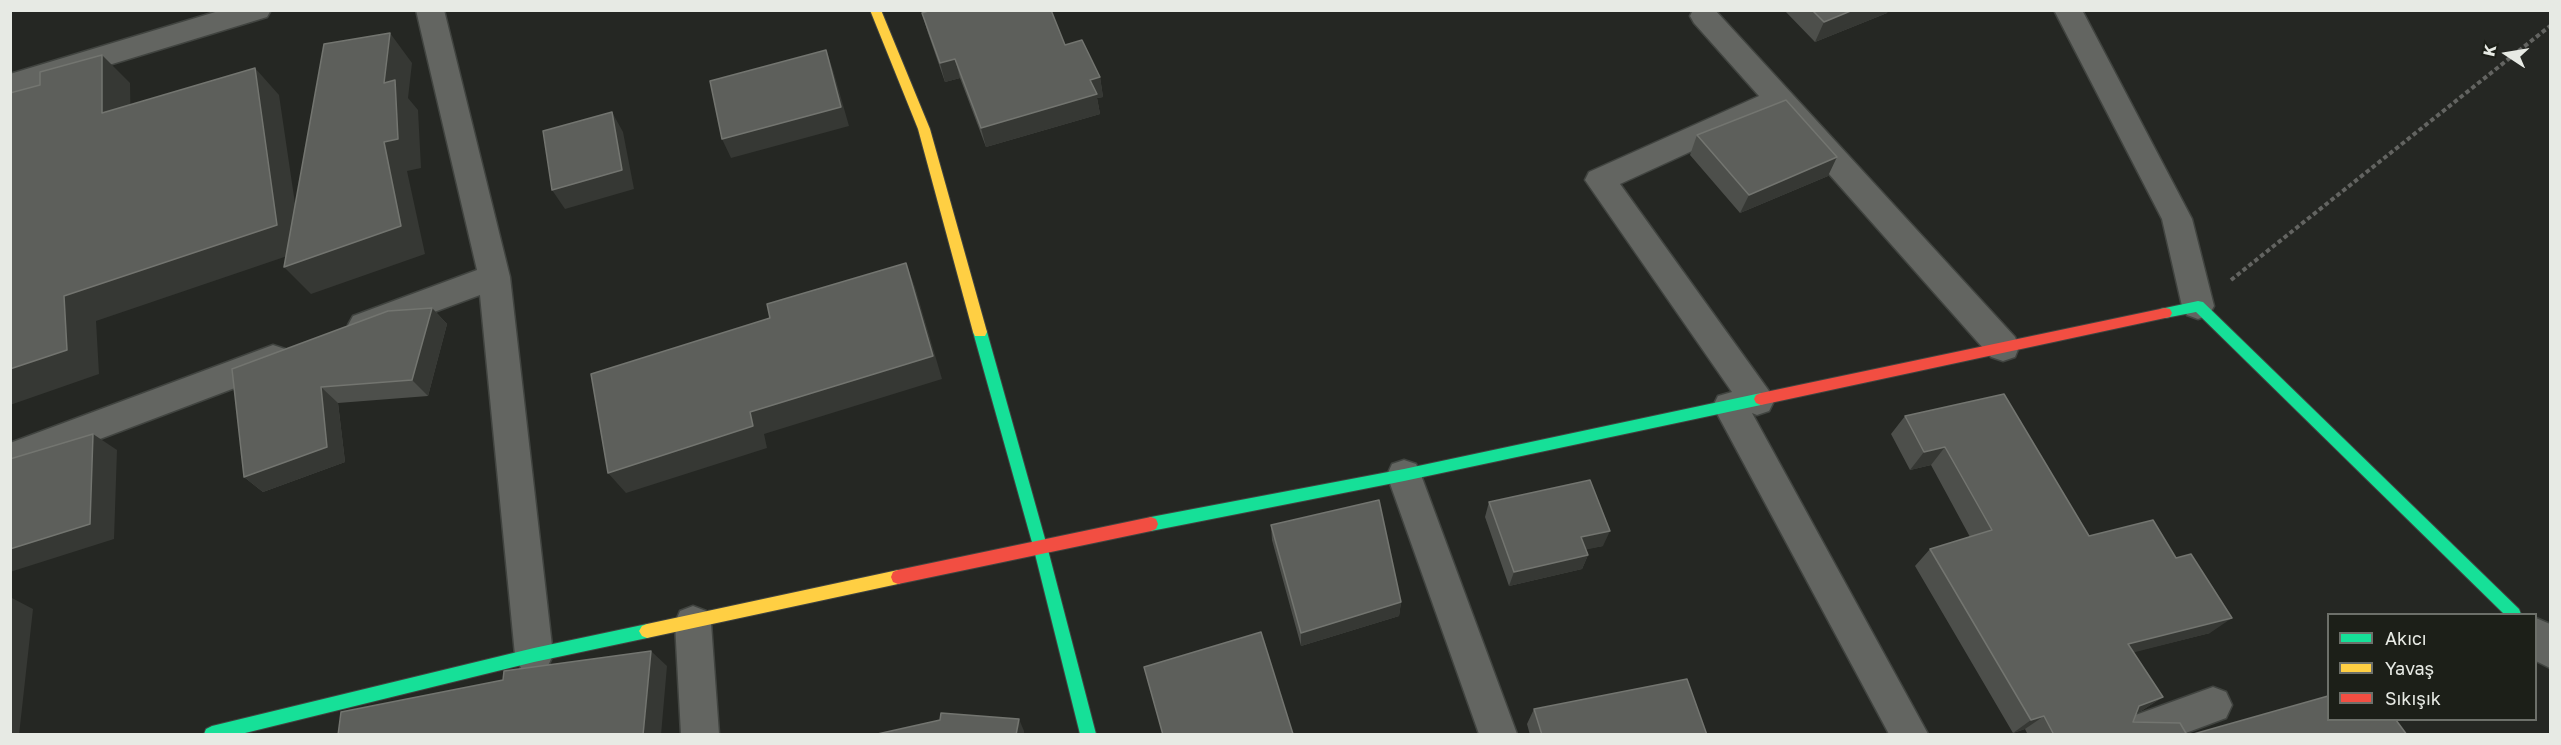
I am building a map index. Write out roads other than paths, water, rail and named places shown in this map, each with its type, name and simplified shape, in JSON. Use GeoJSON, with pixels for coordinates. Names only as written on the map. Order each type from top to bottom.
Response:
{"type":"FeatureCollection","features":[{"type":"Feature","properties":{"kind":"street"},"geometry":{"type":"LineString","coordinates":[[10,85],[257,10]]}},
{"type":"Feature","properties":{"kind":"street"},"geometry":{"type":"LineString","coordinates":[[430,10],[494,277],[534,655]]}},
{"type":"Feature","properties":{"kind":"street"},"geometry":{"type":"LineString","coordinates":[[874,10],[924,129],[1040,546],[1088,735]]}},
{"type":"Feature","properties":{"kind":"street"},"geometry":{"type":"LineString","coordinates":[[2068,10],[2177,219],[2198,306],[2512,613]]}},
{"type":"Feature","properties":{"kind":"street"},"geometry":{"type":"LineString","coordinates":[[1704,16],[2003,347]]}},
{"type":"Feature","properties":{"kind":"street"},"geometry":{"type":"LineString","coordinates":[[1779,99],[1600,180],[1744,404],[1909,735]]}},
{"type":"Feature","properties":{"kind":"street"},"geometry":{"type":"LineString","coordinates":[[340,334],[494,277]]}},
{"type":"Feature","properties":{"kind":"street"},"geometry":{"type":"LineString","coordinates":[[212,735],[534,655],[693,623],[1040,546],[1744,404],[2198,306]]}},
{"type":"Feature","properties":{"kind":"street"},"geometry":{"type":"LineString","coordinates":[[10,458],[296,351]]}},
{"type":"Feature","properties":{"kind":"street"},"geometry":{"type":"LineString","coordinates":[[1404,474],[1498,735]]}},
{"type":"Feature","properties":{"kind":"street"},"geometry":{"type":"LineString","coordinates":[[693,623],[700,735]]}},
{"type":"Feature","properties":{"kind":"street"},"geometry":{"type":"LineString","coordinates":[[2537,637],[2550,650]]}},
{"type":"Feature","properties":{"kind":"street"},"geometry":{"type":"LineString","coordinates":[[2133,735],[2213,705]]}}]}
